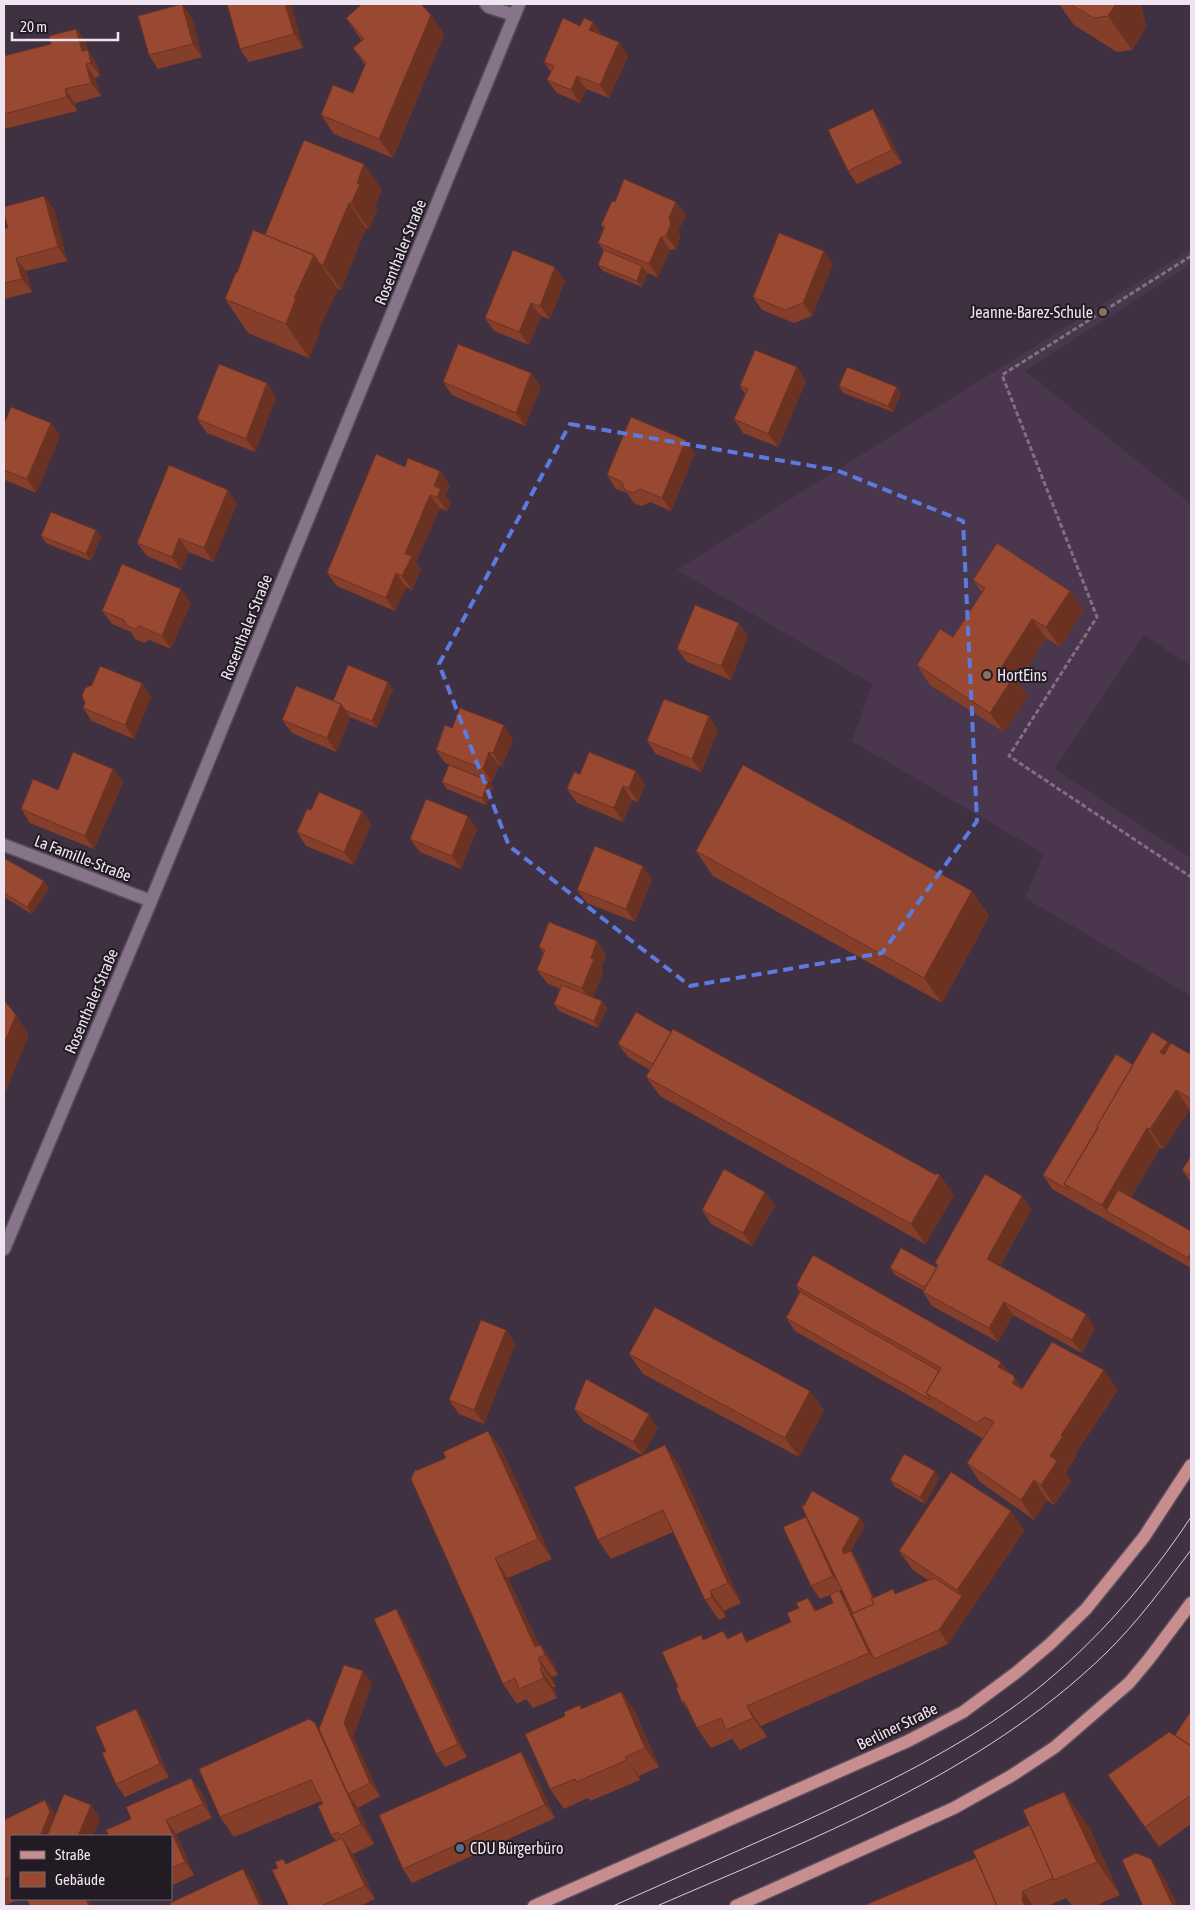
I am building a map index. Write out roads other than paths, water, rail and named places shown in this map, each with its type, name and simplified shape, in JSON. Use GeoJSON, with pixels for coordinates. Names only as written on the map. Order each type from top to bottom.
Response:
{"type":"FeatureCollection","features":[{"type":"Feature","properties":{"kind":"main road","name":"Berliner Straße"},"geometry":{"type":"LineString","coordinates":[[534,1906],[908,1741],[963,1712],[1044,1649],[1086,1610],[1144,1537],[1191,1465]]}},
{"type":"Feature","properties":{"kind":"main road"},"geometry":{"type":"LineString","coordinates":[[736,1906],[954,1808],[1011,1776],[1055,1747],[1129,1683],[1191,1603]]}},
{"type":"Feature","properties":{"kind":"street","name":"Rosenthaler Straße"},"geometry":{"type":"LineString","coordinates":[[4,1249],[151,900],[517,10],[489,7],[486,4]]}},
{"type":"Feature","properties":{"kind":"street","name":"La Famille-Straße"},"geometry":{"type":"LineString","coordinates":[[4,845],[151,900]]}},
{"type":"Feature","properties":{"kind":"tram line"},"geometry":{"type":"LineString","coordinates":[[613,1906],[858,1796],[920,1765],[980,1730],[1036,1690],[1101,1631],[1157,1565],[1191,1517]]}},
{"type":"Feature","properties":{"kind":"tram line"},"geometry":{"type":"LineString","coordinates":[[657,1906],[776,1855],[893,1800],[950,1769],[1004,1735],[1056,1697],[1105,1654],[1139,1617],[1191,1550]]}},
{"type":"Feature","properties":{"kind":"place","name":"Jeanne-Barez-Schule"},"geometry":{"type":"Point","coordinates":[1103,312]}},
{"type":"Feature","properties":{"kind":"place","name":"HortEins"},"geometry":{"type":"Point","coordinates":[987,675]}},
{"type":"Feature","properties":{"kind":"place","name":"CDU Bürgerbüro"},"geometry":{"type":"Point","coordinates":[460,1848]}}]}
